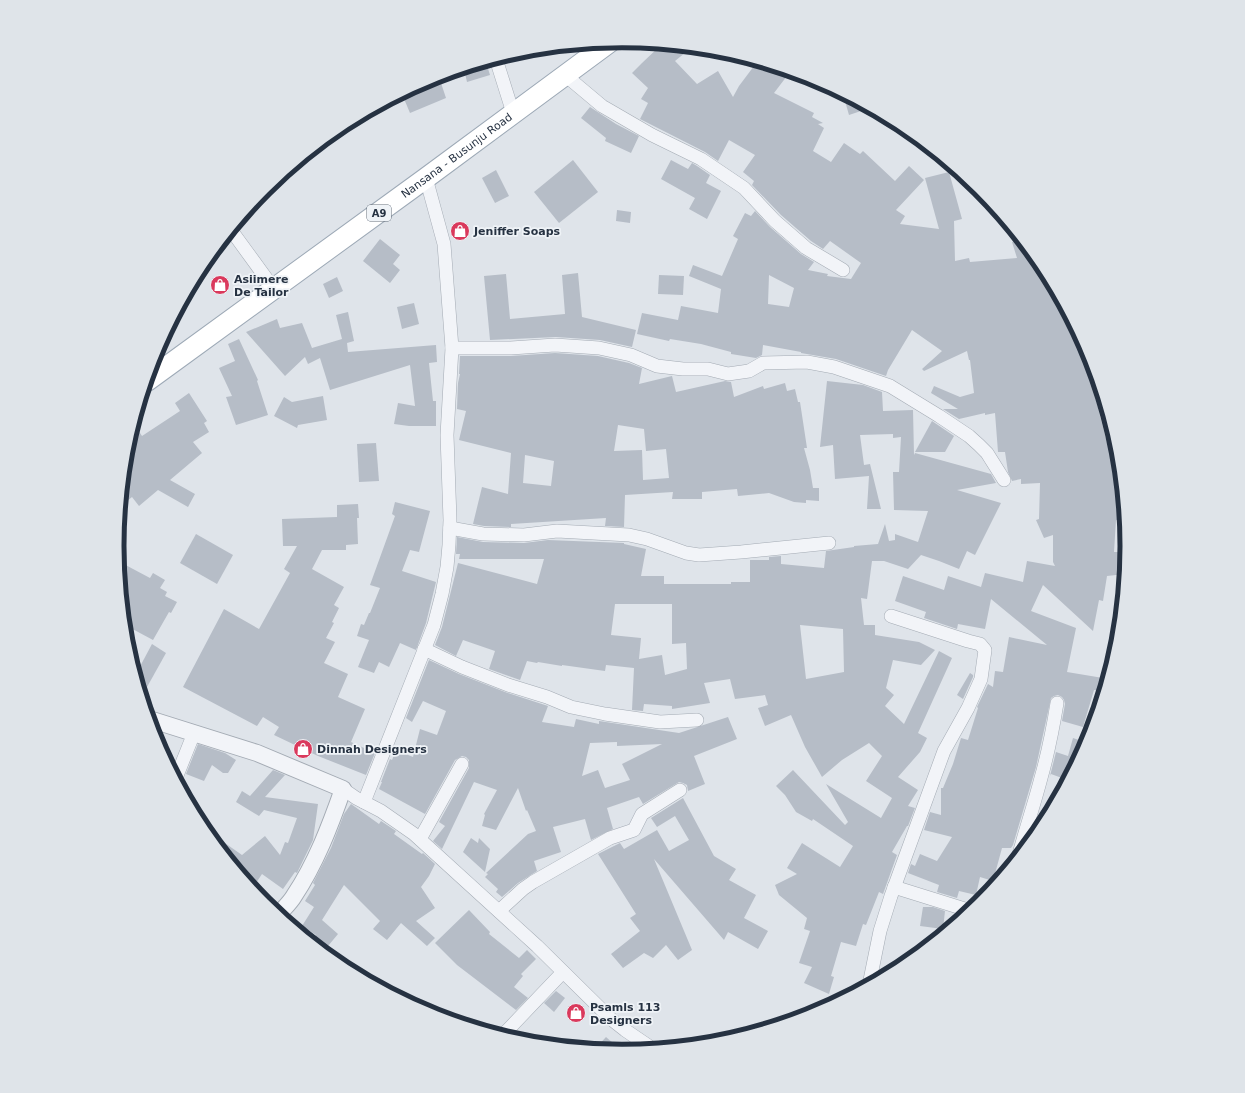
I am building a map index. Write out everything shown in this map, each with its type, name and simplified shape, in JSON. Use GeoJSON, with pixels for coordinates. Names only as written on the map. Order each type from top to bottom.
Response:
{"type":"FeatureCollection","features":[{"type":"Feature","properties":{"kind":"main road","name":"Nansana - Busunju Road"},"geometry":{"type":"LineString","coordinates":[[154,376],[601,49]]}},
{"type":"Feature","properties":{"kind":"street"},"geometry":{"type":"LineString","coordinates":[[498,64],[513,114]]}},
{"type":"Feature","properties":{"kind":"street"},"geometry":{"type":"LineString","coordinates":[[565,75],[602,106],[652,135],[701,159],[744,188],[775,221],[806,248],[843,270]]}},
{"type":"Feature","properties":{"kind":"street"},"geometry":{"type":"LineString","coordinates":[[364,802],[424,649],[442,594],[447,567],[450,528],[447,435],[452,348],[444,244],[426,178]]}},
{"type":"Feature","properties":{"kind":"street"},"geometry":{"type":"LineString","coordinates":[[234,234],[274,289]]}},
{"type":"Feature","properties":{"kind":"street"},"geometry":{"type":"LineString","coordinates":[[452,348],[511,348],[555,345],[599,348],[631,354],[657,366],[683,369],[708,369],[728,374],[749,371],[763,363],[807,362],[834,367],[890,386],[946,420],[979,445],[987,453],[1004,480]]}},
{"type":"Feature","properties":{"kind":"street"},"geometry":{"type":"LineString","coordinates":[[450,528],[483,534],[524,535],[557,531],[629,535],[647,539],[686,553],[699,555],[829,543]]}},
{"type":"Feature","properties":{"kind":"street"},"geometry":{"type":"LineString","coordinates":[[870,979],[880,931],[894,887],[944,751],[968,708],[981,679],[985,650],[980,644],[891,616]]}},
{"type":"Feature","properties":{"kind":"street"},"geometry":{"type":"LineString","coordinates":[[424,649],[462,667],[508,685],[547,697],[570,708],[585,709],[605,714],[660,722],[697,720]]}},
{"type":"Feature","properties":{"kind":"street"},"geometry":{"type":"LineString","coordinates":[[1021,846],[1041,780],[1057,703]]}},
{"type":"Feature","properties":{"kind":"street"},"geometry":{"type":"LineString","coordinates":[[156,721],[257,753],[343,789],[398,822],[420,839],[499,911],[611,1019],[646,1044]]}},
{"type":"Feature","properties":{"kind":"street"},"geometry":{"type":"LineString","coordinates":[[178,773],[194,733]]}},
{"type":"Feature","properties":{"kind":"street"},"geometry":{"type":"LineString","coordinates":[[420,839],[462,764]]}},
{"type":"Feature","properties":{"kind":"street"},"geometry":{"type":"LineString","coordinates":[[282,910],[294,897],[310,867],[333,818],[343,789]]}},
{"type":"Feature","properties":{"kind":"street"},"geometry":{"type":"LineString","coordinates":[[499,911],[533,882],[610,838],[634,830],[642,814],[680,790]]}},
{"type":"Feature","properties":{"kind":"street"},"geometry":{"type":"LineString","coordinates":[[894,887],[964,909]]}},
{"type":"Feature","properties":{"kind":"street"},"geometry":{"type":"LineString","coordinates":[[507,1031],[563,972]]}},
{"type":"Feature","properties":{"kind":"building"},"geometry":{"type":"Polygon","coordinates":[[[657,49],[686,52],[675,61],[697,84],[718,71],[733,97],[739,86],[754,66],[787,76],[774,93],[814,113],[812,117],[823,123],[818,124],[824,128],[813,151],[831,162],[844,143],[860,154],[863,151],[895,181],[909,166],[924,180],[896,210],[905,216],[900,224],[939,229],[925,178],[949,172],[962,219],[954,221],[955,261],[969,258],[970,262],[1017,258],[1012,242],[1016,241],[1054,297],[1070,326],[1083,356],[1088,368],[1107,443],[1108,434],[1117,481],[1120,521],[1116,520],[1114,552],[1121,552],[1120,575],[1107,576],[1103,601],[1099,600],[1093,631],[1043,585],[1031,611],[1076,628],[1067,672],[1103,678],[1103,681],[1100,691],[1094,690],[1083,727],[1062,721],[1065,704],[1064,700],[1058,695],[1051,698],[1036,767],[1013,845],[1011,848],[1002,848],[992,881],[980,877],[976,895],[959,891],[957,898],[937,892],[939,885],[908,873],[911,864],[915,866],[920,854],[937,861],[952,837],[924,830],[930,812],[941,815],[941,788],[943,788],[953,764],[961,738],[968,740],[978,708],[977,707],[988,684],[993,687],[995,671],[1003,672],[1009,637],[1047,645],[991,599],[985,629],[958,624],[957,629],[924,618],[926,612],[895,601],[903,576],[944,590],[948,576],[981,587],[985,573],[1023,582],[1027,561],[1055,566],[1053,562],[1053,535],[1044,538],[1036,520],[1039,519],[1040,483],[1021,484],[1021,479],[1012,481],[1008,472],[1005,452],[998,452],[995,413],[985,415],[985,413],[959,419],[943,409],[958,409],[931,393],[934,386],[960,397],[974,393],[970,360],[967,351],[924,371],[922,369],[942,351],[912,330],[888,370],[886,376],[836,359],[763,345],[762,355],[756,358],[731,354],[731,352],[701,344],[670,339],[669,341],[637,334],[642,313],[678,320],[681,306],[718,313],[721,289],[689,276],[693,265],[722,276],[738,239],[733,236],[745,213],[751,216],[755,211],[770,227],[801,254],[814,262],[808,270],[828,274],[827,276],[851,279],[861,263],[830,241],[823,249],[811,241],[781,215],[752,185],[754,181],[743,172],[755,155],[729,140],[718,161],[705,152],[640,119],[648,103],[641,99],[648,88],[632,73],[657,49]],[[769,275],[768,304],[789,307],[794,288],[769,275]]]}},
{"type":"Feature","properties":{"kind":"building"},"geometry":{"type":"Polygon","coordinates":[[[487,67],[490,75],[467,82],[465,73],[487,67]]]}},
{"type":"Feature","properties":{"kind":"building"},"geometry":{"type":"Polygon","coordinates":[[[441,83],[446,98],[410,113],[404,98],[441,83]]]}},
{"type":"Feature","properties":{"kind":"building"},"geometry":{"type":"Polygon","coordinates":[[[845,100],[863,110],[849,115],[845,100]]]}},
{"type":"Feature","properties":{"kind":"building"},"geometry":{"type":"Polygon","coordinates":[[[590,107],[616,124],[639,136],[631,153],[605,141],[606,138],[581,118],[590,107]]]}},
{"type":"Feature","properties":{"kind":"building"},"geometry":{"type":"Polygon","coordinates":[[[573,160],[598,192],[559,223],[534,192],[573,160]]]}},
{"type":"Feature","properties":{"kind":"building"},"geometry":{"type":"Polygon","coordinates":[[[671,160],[688,169],[692,163],[697,166],[710,175],[706,183],[721,191],[707,219],[689,209],[695,198],[661,179],[671,160]]]}},
{"type":"Feature","properties":{"kind":"building"},"geometry":{"type":"Polygon","coordinates":[[[496,170],[509,196],[495,203],[482,178],[496,170]]]}},
{"type":"Feature","properties":{"kind":"building"},"geometry":{"type":"Polygon","coordinates":[[[617,210],[631,212],[630,223],[616,221],[617,210]]]}},
{"type":"Feature","properties":{"kind":"building"},"geometry":{"type":"Polygon","coordinates":[[[380,239],[400,255],[393,264],[400,270],[390,283],[363,261],[380,239]]]}},
{"type":"Feature","properties":{"kind":"building"},"geometry":{"type":"Polygon","coordinates":[[[578,273],[582,317],[636,330],[632,347],[600,340],[556,337],[490,340],[484,276],[506,274],[510,319],[565,314],[562,275],[578,273]]]}},
{"type":"Feature","properties":{"kind":"building"},"geometry":{"type":"Polygon","coordinates":[[[659,275],[684,276],[683,295],[658,294],[659,275]]]}},
{"type":"Feature","properties":{"kind":"building"},"geometry":{"type":"Polygon","coordinates":[[[337,277],[343,291],[329,298],[323,284],[337,277]]]}},
{"type":"Feature","properties":{"kind":"building"},"geometry":{"type":"Polygon","coordinates":[[[414,303],[419,324],[402,329],[397,307],[414,303]]]}},
{"type":"Feature","properties":{"kind":"building"},"geometry":{"type":"Polygon","coordinates":[[[348,312],[354,341],[347,343],[348,352],[436,345],[437,362],[429,363],[433,401],[436,401],[436,426],[409,426],[394,424],[398,403],[415,406],[410,365],[330,390],[320,358],[308,364],[305,357],[285,376],[246,332],[277,319],[280,328],[302,323],[312,348],[342,339],[336,315],[348,312]]]}},
{"type":"Feature","properties":{"kind":"building"},"geometry":{"type":"Polygon","coordinates":[[[239,339],[258,380],[257,381],[268,415],[236,425],[226,397],[232,396],[219,368],[235,361],[228,344],[239,339]]]}},
{"type":"Feature","properties":{"kind":"building"},"geometry":{"type":"Polygon","coordinates":[[[555,353],[598,356],[629,363],[642,368],[639,384],[672,376],[676,392],[725,381],[731,382],[734,397],[763,386],[764,389],[785,383],[787,391],[795,389],[798,402],[800,402],[807,448],[804,448],[813,488],[819,488],[819,501],[806,500],[806,503],[794,502],[769,493],[738,496],[737,489],[702,492],[702,499],[672,499],[673,492],[625,495],[624,527],[605,526],[606,518],[511,524],[511,527],[473,524],[482,487],[508,494],[511,453],[459,440],[466,411],[457,409],[460,356],[511,356],[555,353]],[[618,425],[614,451],[642,450],[643,480],[669,478],[666,449],[646,451],[644,429],[618,425]],[[525,455],[523,483],[551,486],[554,461],[525,455]]]}},
{"type":"Feature","properties":{"kind":"building"},"geometry":{"type":"Polygon","coordinates":[[[827,381],[863,385],[882,392],[883,411],[913,410],[914,455],[915,453],[991,474],[996,483],[957,490],[1001,503],[975,555],[967,551],[959,569],[921,555],[908,569],[884,561],[872,561],[867,599],[861,598],[864,625],[875,625],[875,635],[919,642],[935,650],[921,665],[893,660],[886,688],[894,695],[885,706],[904,724],[939,651],[952,658],[918,733],[927,738],[920,752],[898,777],[918,790],[908,806],[915,808],[908,826],[892,852],[897,855],[883,894],[879,892],[866,925],[863,924],[856,946],[841,942],[831,976],[834,977],[829,994],[804,983],[812,967],[799,963],[810,931],[804,929],[807,918],[779,895],[775,885],[797,874],[787,868],[802,843],[840,867],[853,846],[813,819],[812,821],[796,812],[785,795],[776,786],[793,770],[845,825],[848,822],[826,784],[881,818],[892,798],[866,781],[882,756],[869,743],[842,760],[822,777],[805,747],[791,715],[765,726],[758,708],[768,705],[765,695],[735,699],[730,679],[704,683],[710,703],[672,709],[672,706],[644,704],[643,711],[632,710],[634,668],[606,665],[605,671],[527,661],[520,680],[489,669],[495,651],[463,640],[456,656],[435,645],[442,627],[458,563],[537,584],[544,559],[459,559],[460,554],[456,554],[457,537],[483,542],[524,543],[548,540],[624,543],[646,549],[641,576],[664,576],[664,584],[731,584],[731,582],[750,582],[750,560],[769,560],[769,557],[781,556],[781,564],[824,568],[826,551],[854,546],[878,544],[885,524],[889,541],[895,540],[895,534],[918,542],[928,511],[894,510],[893,472],[899,472],[901,437],[893,438],[893,434],[860,435],[864,465],[870,464],[881,509],[867,509],[869,476],[835,479],[833,445],[820,447],[827,381]],[[615,604],[611,635],[641,638],[639,659],[662,655],[665,675],[687,669],[686,643],[672,644],[672,604],[615,604]],[[800,625],[806,679],[844,672],[843,629],[800,625]]]}},
{"type":"Feature","properties":{"kind":"building"},"geometry":{"type":"Polygon","coordinates":[[[189,393],[207,421],[204,423],[209,432],[193,442],[202,453],[170,480],[195,494],[188,507],[158,490],[139,506],[132,497],[126,502],[128,481],[138,430],[142,436],[180,411],[175,403],[189,393]]]}},
{"type":"Feature","properties":{"kind":"building"},"geometry":{"type":"Polygon","coordinates":[[[323,396],[327,420],[298,425],[297,428],[274,416],[284,397],[292,402],[323,396]]]}},
{"type":"Feature","properties":{"kind":"building"},"geometry":{"type":"Polygon","coordinates":[[[932,421],[954,436],[945,452],[915,452],[932,421]]]}},
{"type":"Feature","properties":{"kind":"building"},"geometry":{"type":"Polygon","coordinates":[[[376,443],[379,481],[359,482],[357,444],[376,443]]]}},
{"type":"Feature","properties":{"kind":"building"},"geometry":{"type":"Polygon","coordinates":[[[395,502],[430,511],[419,552],[410,550],[402,571],[436,582],[426,623],[416,650],[400,643],[389,667],[379,662],[374,673],[358,667],[369,640],[357,636],[361,624],[364,625],[370,613],[380,588],[370,585],[395,516],[392,514],[395,502]]]}},
{"type":"Feature","properties":{"kind":"building"},"geometry":{"type":"Polygon","coordinates":[[[358,504],[358,544],[346,545],[346,550],[322,550],[312,569],[344,587],[334,605],[339,608],[332,622],[334,623],[326,638],[335,642],[324,663],[348,674],[338,697],[365,709],[351,742],[375,753],[366,775],[318,756],[274,735],[279,727],[263,717],[257,726],[183,687],[224,609],[259,629],[290,573],[284,569],[297,546],[283,546],[282,519],[337,517],[337,505],[358,504]]]}},
{"type":"Feature","properties":{"kind":"building"},"geometry":{"type":"Polygon","coordinates":[[[196,534],[233,555],[217,584],[180,563],[196,534]]]}},
{"type":"Feature","properties":{"kind":"building"},"geometry":{"type":"Polygon","coordinates":[[[125,564],[150,578],[153,573],[165,580],[160,588],[167,592],[165,596],[177,602],[171,613],[169,612],[153,640],[131,628],[128,612],[125,564]]]}},
{"type":"Feature","properties":{"kind":"building"},"geometry":{"type":"Polygon","coordinates":[[[152,644],[166,653],[145,690],[139,668],[152,644]]]}},
{"type":"Feature","properties":{"kind":"building"},"geometry":{"type":"Polygon","coordinates":[[[429,660],[459,674],[505,692],[548,706],[542,722],[574,727],[576,719],[599,724],[599,721],[679,733],[728,717],[737,739],[694,756],[705,784],[688,791],[687,785],[679,782],[643,804],[639,797],[607,808],[613,829],[591,840],[585,819],[553,827],[561,852],[534,861],[537,871],[518,883],[502,897],[496,892],[498,889],[485,877],[488,874],[486,873],[528,834],[536,831],[527,810],[526,811],[518,788],[496,830],[482,826],[484,814],[497,790],[474,782],[442,849],[433,841],[445,826],[439,822],[469,768],[469,760],[462,756],[455,760],[425,814],[379,789],[390,759],[392,760],[396,750],[413,757],[420,729],[437,735],[446,711],[423,701],[412,722],[406,718],[429,660]],[[617,742],[590,743],[582,776],[598,770],[605,788],[630,780],[622,764],[662,744],[617,746],[617,742]]]}},
{"type":"Feature","properties":{"kind":"building"},"geometry":{"type":"Polygon","coordinates":[[[970,673],[973,677],[963,699],[957,695],[970,673]]]}},
{"type":"Feature","properties":{"kind":"building"},"geometry":{"type":"Polygon","coordinates":[[[1073,738],[1081,741],[1061,784],[1062,778],[1051,774],[1050,776],[1056,752],[1068,756],[1073,738]]]}},
{"type":"Feature","properties":{"kind":"building"},"geometry":{"type":"Polygon","coordinates":[[[198,744],[225,753],[236,760],[228,773],[223,773],[212,765],[204,781],[186,774],[198,744]]]}},
{"type":"Feature","properties":{"kind":"building"},"geometry":{"type":"Polygon","coordinates":[[[273,770],[285,775],[265,797],[318,804],[313,840],[297,873],[295,872],[283,889],[262,874],[256,883],[219,839],[242,855],[265,836],[280,855],[285,842],[288,843],[297,818],[264,810],[259,816],[236,802],[242,791],[250,796],[273,770]]]}},
{"type":"Feature","properties":{"kind":"building"},"geometry":{"type":"Polygon","coordinates":[[[683,798],[714,856],[736,869],[729,880],[756,895],[744,918],[768,931],[758,949],[728,932],[724,940],[654,859],[692,950],[678,960],[666,945],[653,958],[644,953],[623,968],[611,954],[640,931],[630,918],[636,914],[598,854],[620,843],[624,849],[657,830],[669,851],[689,840],[675,816],[657,827],[651,818],[683,798]]]}},
{"type":"Feature","properties":{"kind":"building"},"geometry":{"type":"Polygon","coordinates":[[[351,804],[379,824],[381,821],[396,831],[394,834],[422,854],[423,853],[435,864],[421,887],[435,908],[416,921],[435,938],[427,946],[401,923],[387,940],[373,929],[380,921],[344,885],[322,920],[338,934],[328,946],[315,937],[316,935],[302,926],[314,907],[305,901],[315,885],[313,883],[331,848],[344,814],[351,804]]]}},
{"type":"Feature","properties":{"kind":"building"},"geometry":{"type":"Polygon","coordinates":[[[471,838],[478,843],[479,838],[490,849],[485,872],[463,852],[471,838]]]}},
{"type":"Feature","properties":{"kind":"building"},"geometry":{"type":"Polygon","coordinates":[[[923,907],[933,907],[945,911],[943,928],[942,929],[920,926],[923,907]]]}},
{"type":"Feature","properties":{"kind":"building"},"geometry":{"type":"Polygon","coordinates":[[[469,910],[490,932],[489,934],[519,958],[527,950],[536,959],[521,974],[523,976],[514,987],[528,998],[516,1010],[457,965],[435,943],[469,910]]]}},
{"type":"Feature","properties":{"kind":"building"},"geometry":{"type":"Polygon","coordinates":[[[556,991],[565,998],[554,1012],[544,1003],[556,991]]]}},
{"type":"Feature","properties":{"kind":"building"},"geometry":{"type":"Polygon","coordinates":[[[606,1037],[615,1045],[599,1044],[606,1037]]]}},
{"type":"Feature","properties":{"kind":"place","name":"Jeniffer Soaps"},"geometry":{"type":"Point","coordinates":[460,231]}},
{"type":"Feature","properties":{"kind":"place","name":"Asiimere De Tailor"},"geometry":{"type":"Point","coordinates":[220,285]}},
{"type":"Feature","properties":{"kind":"place","name":"Dinnah Designers"},"geometry":{"type":"Point","coordinates":[303,749]}},
{"type":"Feature","properties":{"kind":"place","name":"Psamls 113 Designers"},"geometry":{"type":"Point","coordinates":[576,1013]}}]}
